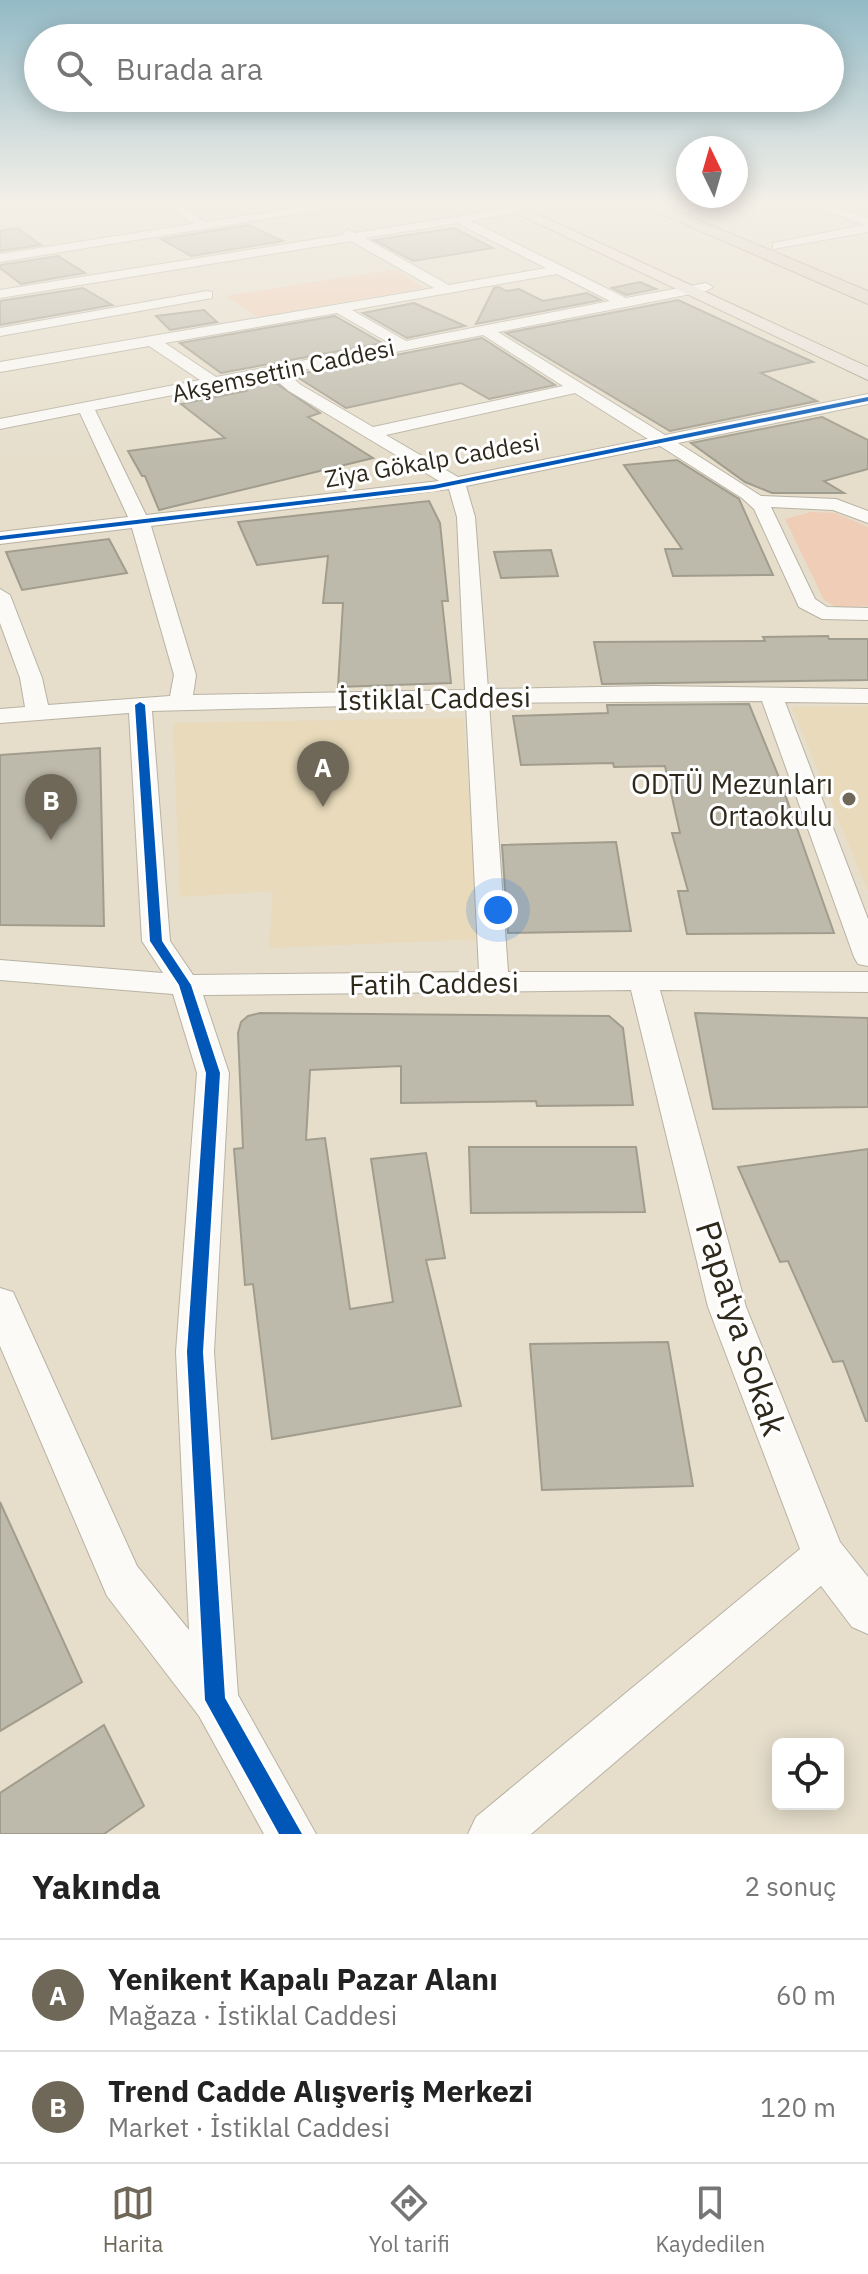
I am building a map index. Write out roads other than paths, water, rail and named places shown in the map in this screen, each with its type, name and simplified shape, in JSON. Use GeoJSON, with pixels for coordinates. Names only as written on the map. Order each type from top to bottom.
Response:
{"type":"FeatureCollection","features":[{"type":"Feature","properties":{"kind":"highway"},"geometry":{"type":"LineString","coordinates":[[843,288],[868,298]]}},
{"type":"Feature","properties":{"kind":"main road"},"geometry":{"type":"LineString","coordinates":[[682,288],[868,374]]}},
{"type":"Feature","properties":{"kind":"main road"},"geometry":{"type":"LineString","coordinates":[[707,288],[868,363]]}},
{"type":"Feature","properties":{"kind":"street"},"geometry":{"type":"LineString","coordinates":[[0,294],[33,288]]}},
{"type":"Feature","properties":{"kind":"street"},"geometry":{"type":"LineString","coordinates":[[201,288],[249,324]]}},
{"type":"Feature","properties":{"kind":"street"},"geometry":{"type":"LineString","coordinates":[[444,288],[448,290]]}},
{"type":"Feature","properties":{"kind":"street"},"geometry":{"type":"LineString","coordinates":[[0,367],[461,288]]}},
{"type":"Feature","properties":{"kind":"street"},"geometry":{"type":"LineString","coordinates":[[594,288],[622,302]]}},
{"type":"Feature","properties":{"kind":"street","name":"Akşemsettin Caddesi"},"geometry":{"type":"LineString","coordinates":[[0,424],[700,288]]}},
{"type":"Feature","properties":{"kind":"street"},"geometry":{"type":"LineString","coordinates":[[0,332],[218,303]]}},
{"type":"Feature","properties":{"kind":"street"},"geometry":{"type":"LineString","coordinates":[[340,309],[405,346]]}},
{"type":"Feature","properties":{"kind":"street"},"geometry":{"type":"LineString","coordinates":[[485,330],[664,440],[755,501],[762,507],[806,603],[822,613],[868,614]]}},
{"type":"Feature","properties":{"kind":"street"},"geometry":{"type":"LineString","coordinates":[[152,341],[216,384]]}},
{"type":"Feature","properties":{"kind":"street"},"geometry":{"type":"LineString","coordinates":[[276,372],[295,388],[456,483],[466,517],[494,983]]}},
{"type":"Feature","properties":{"kind":"street"},"geometry":{"type":"LineString","coordinates":[[370,433],[579,387]]}},
{"type":"Feature","properties":{"kind":"street","name":"Ziya Gökalp Caddesi"},"geometry":{"type":"LineString","coordinates":[[0,538],[456,483],[868,399]]}},
{"type":"Feature","properties":{"kind":"street"},"geometry":{"type":"LineString","coordinates":[[86,409],[140,522],[185,675],[181,702]]}},
{"type":"Feature","properties":{"kind":"street"},"geometry":{"type":"LineString","coordinates":[[755,501],[836,505],[868,517]]}},
{"type":"Feature","properties":{"kind":"street"},"geometry":{"type":"LineString","coordinates":[[0,595],[31,678],[37,711]]}},
{"type":"Feature","properties":{"kind":"street","name":"İstiklal Caddesi"},"geometry":{"type":"LineString","coordinates":[[0,716],[181,702],[653,693],[868,696]]}},
{"type":"Feature","properties":{"kind":"street"},"geometry":{"type":"LineString","coordinates":[[771,695],[868,957]]}},
{"type":"Feature","properties":{"kind":"street"},"geometry":{"type":"LineString","coordinates":[[140,705],[156,941],[185,985],[213,1073],[195,1352],[215,1700]]}},
{"type":"Feature","properties":{"kind":"street","name":"Fatih Caddesi"},"geometry":{"type":"LineString","coordinates":[[0,970],[185,985],[643,980],[868,982]]}},
{"type":"Feature","properties":{"kind":"street","name":"Papatya Sokak"},"geometry":{"type":"LineString","coordinates":[[643,980],[727,1307],[824,1556],[868,1612]]}},
{"type":"Feature","properties":{"kind":"street"},"geometry":{"type":"LineString","coordinates":[[0,1303],[122,1581],[215,1700],[291,1834]]}},
{"type":"Feature","properties":{"kind":"street"},"geometry":{"type":"LineString","coordinates":[[493,1834],[824,1556]]}},
{"type":"Feature","properties":{"kind":"place","name":"ODTÜ Mezunları Ortaokulu"},"geometry":{"type":"Point","coordinates":[849,799]}},
{"type":"Feature","properties":{"kind":"place","name":"Yenikent Kapalı Pazar Alanı"},"geometry":{"type":"Point","coordinates":[323,807]}},
{"type":"Feature","properties":{"kind":"place","name":"Trend Cadde Alışveriş Merkezi"},"geometry":{"type":"Point","coordinates":[51,840]}}]}
